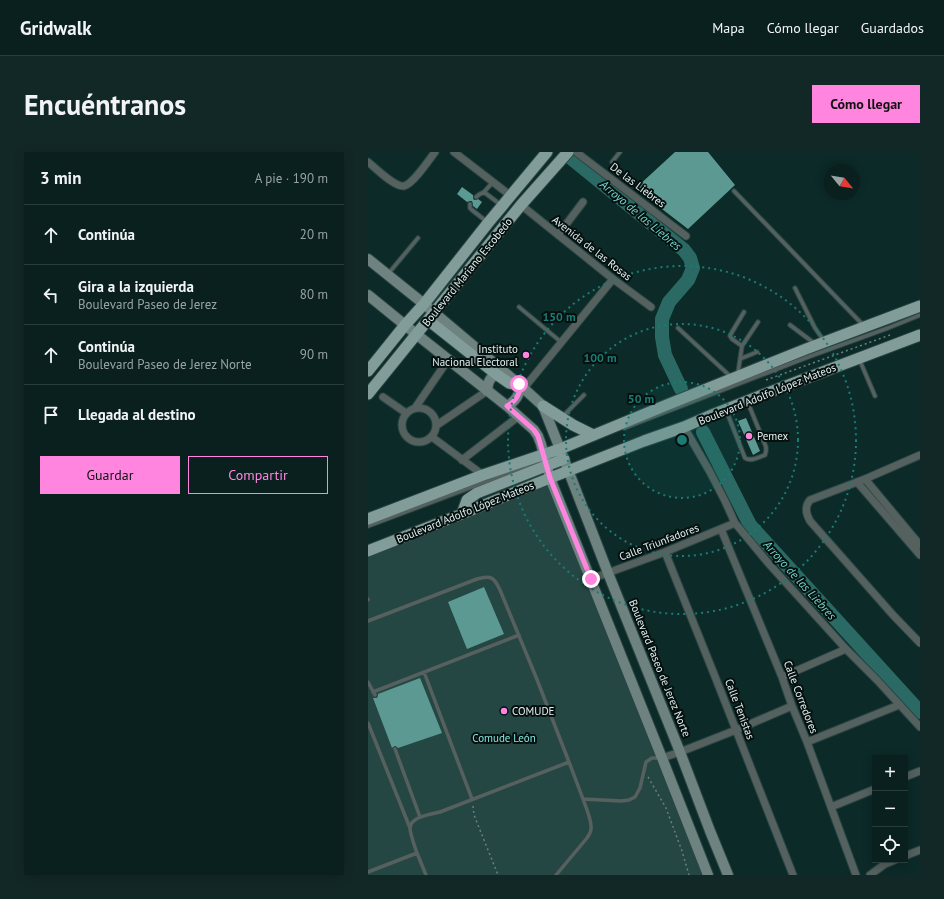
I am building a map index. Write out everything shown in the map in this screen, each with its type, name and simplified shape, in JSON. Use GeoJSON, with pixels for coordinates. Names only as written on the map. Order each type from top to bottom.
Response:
{"type":"FeatureCollection","features":[{"type":"Feature","properties":{"kind":"main road","name":"Boulevard Mariano Escobedo"},"geometry":{"type":"LineString","coordinates":[[368,371],[547,152]]}},
{"type":"Feature","properties":{"kind":"main road","name":"Boulevard Mariano Escobedo"},"geometry":{"type":"LineString","coordinates":[[368,394],[521,206],[568,152]]}},
{"type":"Feature","properties":{"kind":"main road"},"geometry":{"type":"LineString","coordinates":[[368,260],[424,304],[431,317],[496,374],[509,383],[521,386]]}},
{"type":"Feature","properties":{"kind":"main road"},"geometry":{"type":"LineString","coordinates":[[368,295],[507,406],[534,430],[538,436],[550,478],[708,875]]}},
{"type":"Feature","properties":{"kind":"main road"},"geometry":{"type":"LineString","coordinates":[[462,514],[467,500],[477,493],[561,454],[593,435],[703,390],[920,306]]}},
{"type":"Feature","properties":{"kind":"main road"},"geometry":{"type":"LineString","coordinates":[[431,317],[521,386],[542,406],[581,430],[593,435]]}},
{"type":"Feature","properties":{"kind":"main road","name":"Boulevard Adolfo López Mateos"},"geometry":{"type":"LineString","coordinates":[[368,551],[644,441],[684,427],[726,409],[920,335]]}},
{"type":"Feature","properties":{"kind":"main road"},"geometry":{"type":"LineString","coordinates":[[487,391],[488,383],[496,374]]}},
{"type":"Feature","properties":{"kind":"main road"},"geometry":{"type":"LineString","coordinates":[[507,406],[517,398],[521,386]]}},
{"type":"Feature","properties":{"kind":"main road","name":"Boulevard Paseo de Jerez Norte"},"geometry":{"type":"LineString","coordinates":[[542,406],[728,875]]}},
{"type":"Feature","properties":{"kind":"main road"},"geometry":{"type":"LineString","coordinates":[[368,519],[483,475],[546,460]]}},
{"type":"Feature","properties":{"kind":"street"},"geometry":{"type":"LineString","coordinates":[[368,162],[393,182],[404,186],[414,178],[435,152]]}},
{"type":"Feature","properties":{"kind":"street"},"geometry":{"type":"LineString","coordinates":[[454,152],[511,196]]}},
{"type":"Feature","properties":{"kind":"street","name":"De las Liebres"},"geometry":{"type":"LineString","coordinates":[[576,152],[686,236]]}},
{"type":"Feature","properties":{"kind":"street"},"geometry":{"type":"LineString","coordinates":[[558,235],[583,202]]}},
{"type":"Feature","properties":{"kind":"street","name":"Avenida de las Rosas"},"geometry":{"type":"LineString","coordinates":[[521,206],[613,279],[651,307]]}},
{"type":"Feature","properties":{"kind":"street"},"geometry":{"type":"LineString","coordinates":[[521,386],[561,342],[613,279]]}},
{"type":"Feature","properties":{"kind":"street"},"geometry":{"type":"LineString","coordinates":[[415,408],[448,360]]}},
{"type":"Feature","properties":{"kind":"street"},"geometry":{"type":"LineString","coordinates":[[437,425],[487,391]]}},
{"type":"Feature","properties":{"kind":"street"},"geometry":{"type":"LineString","coordinates":[[383,397],[406,413]]}},
{"type":"Feature","properties":{"kind":"street"},"geometry":{"type":"LineString","coordinates":[[415,408],[423,408],[430,411],[435,418],[437,425],[436,432],[432,437],[424,442],[415,443],[407,438],[402,431],[402,422],[406,413],[415,408]]}},
{"type":"Feature","properties":{"kind":"street"},"geometry":{"type":"LineString","coordinates":[[462,460],[519,416]]}},
{"type":"Feature","properties":{"kind":"street"},"geometry":{"type":"LineString","coordinates":[[684,427],[710,472],[725,501],[734,523],[846,649],[920,727]]}},
{"type":"Feature","properties":{"kind":"street"},"geometry":{"type":"LineString","coordinates":[[432,437],[483,475]]}},
{"type":"Feature","properties":{"kind":"street"},"geometry":{"type":"LineString","coordinates":[[920,455],[810,500],[806,506],[807,516],[810,521],[893,615],[920,643]]}},
{"type":"Feature","properties":{"kind":"street"},"geometry":{"type":"LineString","coordinates":[[865,478],[920,545]]}},
{"type":"Feature","properties":{"kind":"street"},"geometry":{"type":"LineString","coordinates":[[857,482],[920,555]]}},
{"type":"Feature","properties":{"kind":"street","name":"Calle Triunfadores"},"geometry":{"type":"LineString","coordinates":[[591,579],[665,552],[734,523]]}},
{"type":"Feature","properties":{"kind":"street","name":"Calle Corredores"},"geometry":{"type":"LineString","coordinates":[[721,529],[782,677],[856,875]]}},
{"type":"Feature","properties":{"kind":"street","name":"Calle Tenistas"},"geometry":{"type":"LineString","coordinates":[[665,552],[793,875]]}},
{"type":"Feature","properties":{"kind":"street"},"geometry":{"type":"LineString","coordinates":[[782,677],[846,649]]}},
{"type":"Feature","properties":{"kind":"street"},"geometry":{"type":"LineString","coordinates":[[807,742],[899,705]]}},
{"type":"Feature","properties":{"kind":"street"},"geometry":{"type":"LineString","coordinates":[[662,758],[736,730],[792,706]]}},
{"type":"Feature","properties":{"kind":"street"},"geometry":{"type":"LineString","coordinates":[[908,776],[920,771]]}},
{"type":"Feature","properties":{"kind":"street"},"geometry":{"type":"LineString","coordinates":[[831,807],[872,790]]}},
{"type":"Feature","properties":{"kind":"street"},"geometry":{"type":"LineString","coordinates":[[908,855],[920,850]]}},
{"type":"Feature","properties":{"kind":"street"},"geometry":{"type":"LineString","coordinates":[[870,875],[888,863]]}},
{"type":"Feature","properties":{"kind":"lane"},"geometry":{"type":"LineString","coordinates":[[612,162],[620,152]]}},
{"type":"Feature","properties":{"kind":"lane"},"geometry":{"type":"LineString","coordinates":[[476,197],[484,192],[493,182]]}},
{"type":"Feature","properties":{"kind":"lane"},"geometry":{"type":"LineString","coordinates":[[734,191],[865,327]]}},
{"type":"Feature","properties":{"kind":"lane"},"geometry":{"type":"LineString","coordinates":[[484,192],[502,206]]}},
{"type":"Feature","properties":{"kind":"lane"},"geometry":{"type":"LineString","coordinates":[[470,204],[470,208],[488,223]]}},
{"type":"Feature","properties":{"kind":"lane"},"geometry":{"type":"LineString","coordinates":[[388,275],[418,238]]}},
{"type":"Feature","properties":{"kind":"lane"},"geometry":{"type":"LineString","coordinates":[[796,288],[821,344]]}},
{"type":"Feature","properties":{"kind":"lane"},"geometry":{"type":"LineString","coordinates":[[519,307],[561,342]]}},
{"type":"Feature","properties":{"kind":"lane"},"geometry":{"type":"LineString","coordinates":[[742,346],[730,336],[744,312]]}},
{"type":"Feature","properties":{"kind":"lane"},"geometry":{"type":"LineString","coordinates":[[618,431],[920,315]]}},
{"type":"Feature","properties":{"kind":"lane"},"geometry":{"type":"LineString","coordinates":[[678,328],[735,378],[742,346],[758,322]]}},
{"type":"Feature","properties":{"kind":"lane"},"geometry":{"type":"LineString","coordinates":[[790,326],[821,344]]}},
{"type":"Feature","properties":{"kind":"lane"},"geometry":{"type":"LineString","coordinates":[[740,358],[757,352]]}},
{"type":"Feature","properties":{"kind":"lane"},"geometry":{"type":"LineString","coordinates":[[859,358],[875,396]]}},
{"type":"Feature","properties":{"kind":"lane"},"geometry":{"type":"LineString","coordinates":[[561,418],[584,395]]}},
{"type":"Feature","properties":{"kind":"lane"},"geometry":{"type":"LineString","coordinates":[[726,409],[745,458],[751,460],[765,455],[766,447],[747,401]]}},
{"type":"Feature","properties":{"kind":"lane"},"geometry":{"type":"LineString","coordinates":[[561,454],[576,447]]}},
{"type":"Feature","properties":{"kind":"lane"},"geometry":{"type":"LineString","coordinates":[[368,526],[546,460]]}},
{"type":"Feature","properties":{"kind":"lane"},"geometry":{"type":"LineString","coordinates":[[368,621],[484,577],[489,577],[498,585],[536,677],[591,823],[590,833],[587,838],[556,875]]}},
{"type":"Feature","properties":{"kind":"lane"},"geometry":{"type":"LineString","coordinates":[[368,682],[374,693],[519,635]]}},
{"type":"Feature","properties":{"kind":"lane"},"geometry":{"type":"LineString","coordinates":[[424,672],[472,799]]}},
{"type":"Feature","properties":{"kind":"lane"},"geometry":{"type":"LineString","coordinates":[[368,723],[410,829],[417,853],[426,875]]}},
{"type":"Feature","properties":{"kind":"lane"},"geometry":{"type":"LineString","coordinates":[[395,749],[420,817]]}},
{"type":"Feature","properties":{"kind":"lane"},"geometry":{"type":"LineString","coordinates":[[583,799],[621,802],[629,800],[635,796],[640,788],[646,762],[652,758],[662,758]]}},
{"type":"Feature","properties":{"kind":"lane"},"geometry":{"type":"LineString","coordinates":[[410,829],[413,821],[420,817],[440,812],[569,762]]}},
{"type":"Feature","properties":{"kind":"lane"},"geometry":{"type":"LineString","coordinates":[[368,872],[417,853]]}},
{"type":"Feature","properties":{"kind":"path"},"geometry":{"type":"LineString","coordinates":[[766,380],[890,335]]}},
{"type":"Feature","properties":{"kind":"path"},"geometry":{"type":"LineString","coordinates":[[644,770],[666,808],[689,875]]}},
{"type":"Feature","properties":{"kind":"path"},"geometry":{"type":"LineString","coordinates":[[472,799],[474,815],[498,875]]}},
{"type":"Feature","properties":{"kind":"green space","name":"COMUDE"},"geometry":{"type":"Polygon","coordinates":[[[548,479],[704,875],[368,875],[368,547],[548,479]]]}},
{"type":"Feature","properties":{"kind":"building"},"geometry":{"type":"Polygon","coordinates":[[[675,152],[708,152],[735,185],[688,229],[637,187],[675,152]]]}},
{"type":"Feature","properties":{"kind":"building"},"geometry":{"type":"Polygon","coordinates":[[[462,187],[473,195],[474,200],[478,199],[482,202],[477,209],[473,206],[472,201],[467,202],[457,194],[462,187]]]}},
{"type":"Feature","properties":{"kind":"building","name":"Pemex"},"geometry":{"type":"Polygon","coordinates":[[[746,418],[760,451],[753,455],[738,421],[746,418]]]}},
{"type":"Feature","properties":{"kind":"building"},"geometry":{"type":"Polygon","coordinates":[[[484,587],[504,634],[467,649],[448,602],[484,587]]]}},
{"type":"Feature","properties":{"kind":"building"},"geometry":{"type":"Polygon","coordinates":[[[420,678],[442,733],[398,748],[395,746],[392,748],[373,698],[377,698],[378,694],[420,678]]]}},
{"type":"Feature","properties":{"kind":"waterway","name":"Arroyo de las Liebres"},"geometry":{"type":"LineString","coordinates":[[571,158],[684,250],[690,258],[693,268],[688,280],[669,302],[662,319],[662,337],[665,355],[681,389]]}},
{"type":"Feature","properties":{"kind":"waterway","name":"Arroyo de las Liebres"},"geometry":{"type":"LineString","coordinates":[[703,432],[750,525],[920,712]]}},
{"type":"Feature","properties":{"kind":"place","name":"Instituto Nacional Electoral"},"geometry":{"type":"Point","coordinates":[526,355]}},
{"type":"Feature","properties":{"kind":"place","name":"Pemex"},"geometry":{"type":"Point","coordinates":[749,436]}},
{"type":"Feature","properties":{"kind":"place","name":"COMUDE"},"geometry":{"type":"Point","coordinates":[504,711]}},
{"type":"Feature","properties":{"kind":"route"},"geometry":{"type":"LineString","coordinates":[[519,384],[521,386],[517,398],[507,406],[527,423],[538,436],[550,478],[591,579]]}},
{"type":"Feature","properties":{"kind":"park label","name":"Comude León"},"geometry":{"type":"Point","coordinates":[504,738]}}]}
